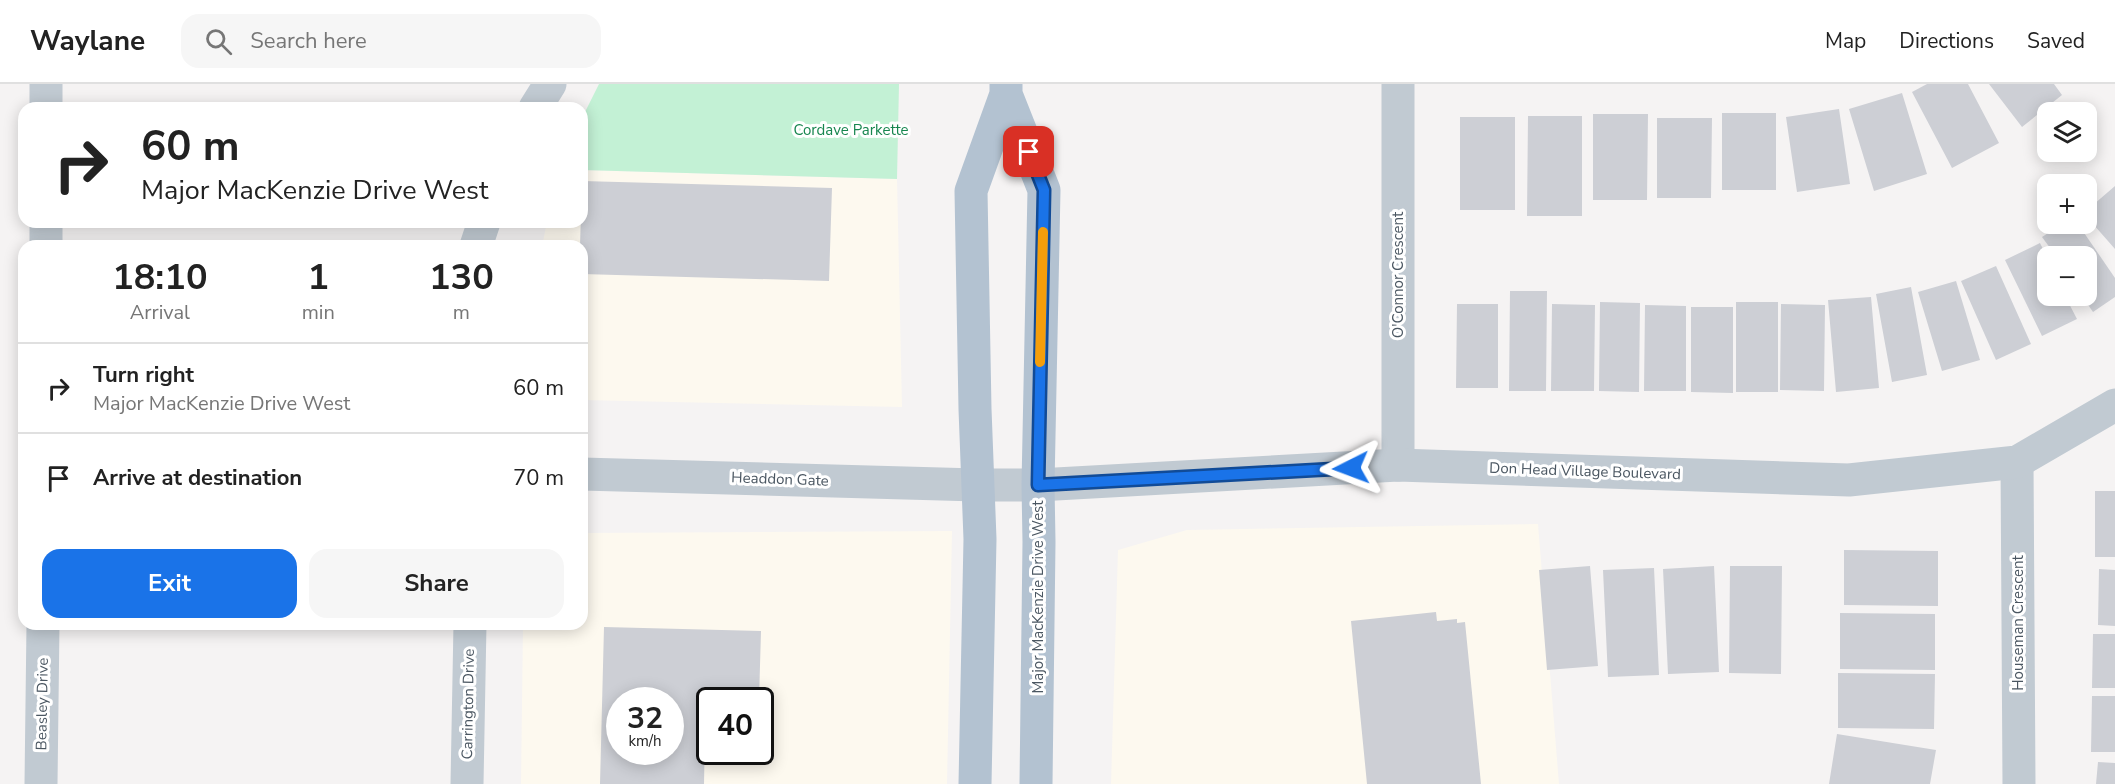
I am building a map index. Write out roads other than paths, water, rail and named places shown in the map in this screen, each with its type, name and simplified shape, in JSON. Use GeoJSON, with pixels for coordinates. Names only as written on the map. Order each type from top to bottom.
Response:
{"type":"FeatureCollection","features":[{"type":"Feature","properties":{"kind":"main road","name":"Major MacKenzie Drive West"},"geometry":{"type":"LineString","coordinates":[[975,784],[980,539],[972,191],[1006,89]]}},
{"type":"Feature","properties":{"kind":"main road","name":"Major MacKenzie Drive West"},"geometry":{"type":"LineString","coordinates":[[1006,89],[1044,190],[1038,485],[1036,784]]}},
{"type":"Feature","properties":{"kind":"street"},"geometry":{"type":"LineString","coordinates":[[46,84],[46,102]]}},
{"type":"Feature","properties":{"kind":"street"},"geometry":{"type":"LineString","coordinates":[[539,102],[550,84]]}},
{"type":"Feature","properties":{"kind":"street","name":"O'Connor Crescent"},"geometry":{"type":"LineString","coordinates":[[1398,84],[1398,465]]}},
{"type":"Feature","properties":{"kind":"street","name":"Don Head Village Boulevard"},"geometry":{"type":"LineString","coordinates":[[1038,485],[1398,465],[1849,480],[2018,462],[2115,405]]}},
{"type":"Feature","properties":{"kind":"street","name":"Houseman Crescent"},"geometry":{"type":"LineString","coordinates":[[2018,462],[2019,784]]}},
{"type":"Feature","properties":{"kind":"street","name":"Headdon Gate"},"geometry":{"type":"LineString","coordinates":[[588,474],[1038,485]]}},
{"type":"Feature","properties":{"kind":"street","name":"Beasley Drive"},"geometry":{"type":"LineString","coordinates":[[41,784],[43,630]]}},
{"type":"Feature","properties":{"kind":"street","name":"Carrington Drive"},"geometry":{"type":"LineString","coordinates":[[467,784],[470,630]]}},
{"type":"Feature","properties":{"kind":"park label","name":"Cordave Parkette"},"geometry":{"type":"Point","coordinates":[851,130]}}]}
